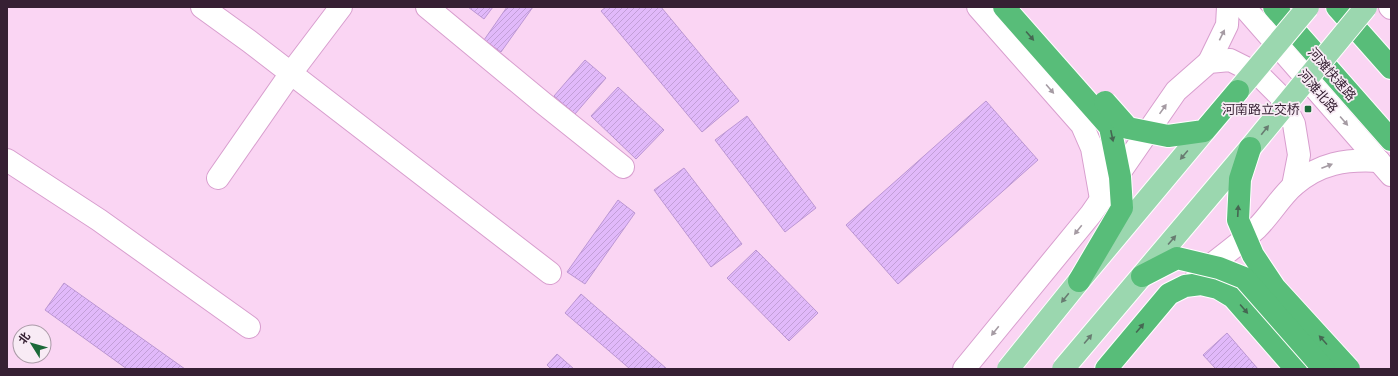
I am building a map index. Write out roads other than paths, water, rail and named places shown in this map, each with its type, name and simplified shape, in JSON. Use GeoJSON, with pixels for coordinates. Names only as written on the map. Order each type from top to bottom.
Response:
{"type":"FeatureCollection","features":[{"type":"Feature","properties":{"kind":"highway"},"geometry":{"type":"LineString","coordinates":[[1004,7],[1110,127],[1120,177],[1122,208],[1079,281]]}},
{"type":"Feature","properties":{"kind":"highway"},"geometry":{"type":"LineString","coordinates":[[1024,7],[1128,128],[1168,136],[1204,131],[1238,91]]}},
{"type":"Feature","properties":{"kind":"highway","name":"河滩快速路"},"geometry":{"type":"LineString","coordinates":[[1274,7],[1391,140]]}},
{"type":"Feature","properties":{"kind":"highway"},"geometry":{"type":"LineString","coordinates":[[1337,7],[1391,68]]}},
{"type":"Feature","properties":{"kind":"highway"},"geometry":{"type":"LineString","coordinates":[[1250,148],[1240,179],[1238,220],[1252,255],[1275,288],[1349,369]]}},
{"type":"Feature","properties":{"kind":"highway"},"geometry":{"type":"LineString","coordinates":[[1142,276],[1177,258],[1220,268],[1244,278],[1324,369]]}},
{"type":"Feature","properties":{"kind":"highway"},"geometry":{"type":"LineString","coordinates":[[1106,369],[1169,294],[1185,286],[1201,284],[1218,288],[1233,297],[1296,369]]}},
{"type":"Feature","properties":{"kind":"main road"},"geometry":{"type":"LineString","coordinates":[[1008,369],[1079,281],[1308,7]]}},
{"type":"Feature","properties":{"kind":"main road"},"geometry":{"type":"LineString","coordinates":[[1063,369],[1250,148],[1366,7]]}},
{"type":"Feature","properties":{"kind":"street"},"geometry":{"type":"LineString","coordinates":[[202,7],[550,273]]}},
{"type":"Feature","properties":{"kind":"street"},"geometry":{"type":"LineString","coordinates":[[218,178],[291,74],[341,7]]}},
{"type":"Feature","properties":{"kind":"street"},"geometry":{"type":"LineString","coordinates":[[427,7],[623,167]]}},
{"type":"Feature","properties":{"kind":"street"},"geometry":{"type":"LineString","coordinates":[[978,7],[1082,125],[1092,148],[1101,199]]}},
{"type":"Feature","properties":{"kind":"street"},"geometry":{"type":"LineString","coordinates":[[964,369],[1091,214],[1176,91],[1209,62],[1227,25],[1228,7]]}},
{"type":"Feature","properties":{"kind":"street","name":"河滩北路"},"geometry":{"type":"LineString","coordinates":[[1244,7],[1385,168]]}},
{"type":"Feature","properties":{"kind":"street"},"geometry":{"type":"LineString","coordinates":[[1209,62],[1230,60],[1258,74],[1280,96],[1294,124],[1299,155],[1293,186]]}},
{"type":"Feature","properties":{"kind":"street"},"geometry":{"type":"LineString","coordinates":[[7,160],[99,220],[249,327]]}},
{"type":"Feature","properties":{"kind":"street"},"geometry":{"type":"LineString","coordinates":[[1185,286],[1257,227],[1293,186],[1317,170],[1337,162],[1359,160],[1385,168]]}},
{"type":"Feature","properties":{"kind":"place","name":"河南路立交桥"},"geometry":{"type":"Point","coordinates":[1308,109]}}]}
